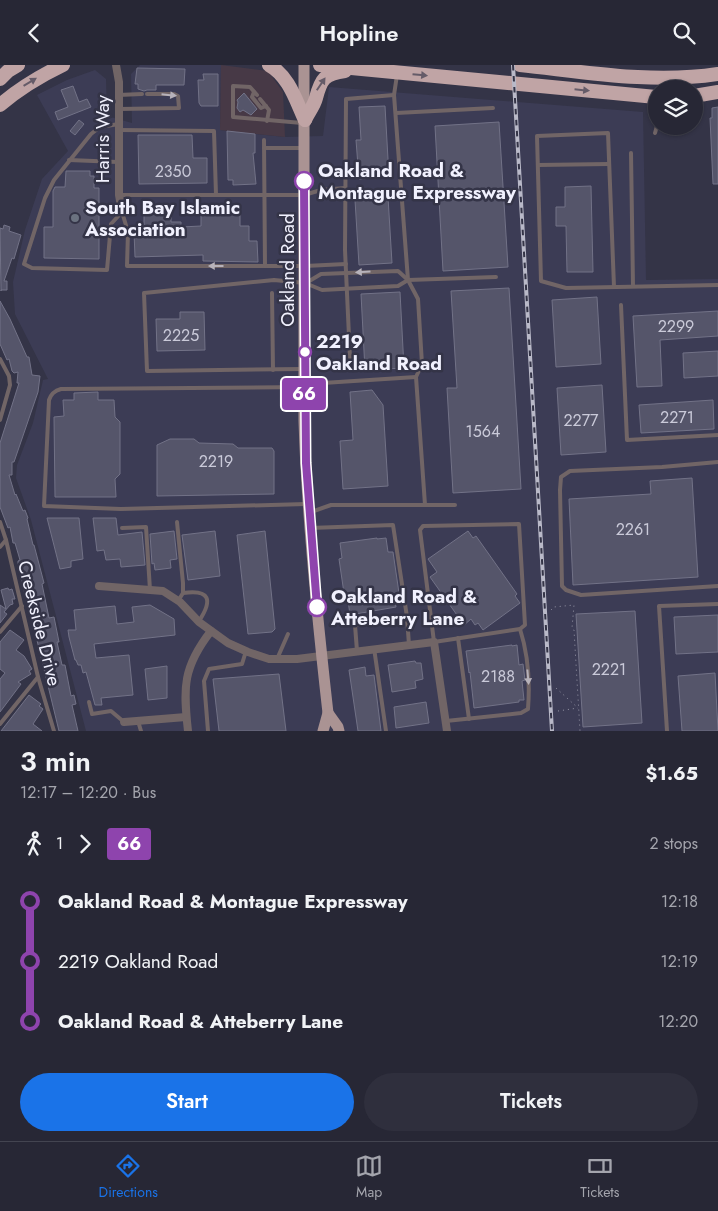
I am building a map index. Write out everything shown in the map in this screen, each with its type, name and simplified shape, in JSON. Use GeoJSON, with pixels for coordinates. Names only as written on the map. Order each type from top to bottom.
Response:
{"type":"FeatureCollection","features":[{"type":"Feature","properties":{"kind":"highway"},"geometry":{"type":"LineString","coordinates":[[0,105],[19,89],[42,75],[64,65]]}},
{"type":"Feature","properties":{"kind":"highway"},"geometry":{"type":"LineString","coordinates":[[269,65],[281,73],[288,83],[305,122]]}},
{"type":"Feature","properties":{"kind":"highway"},"geometry":{"type":"LineString","coordinates":[[320,65],[648,96]]}},
{"type":"Feature","properties":{"kind":"highway"},"geometry":{"type":"LineString","coordinates":[[520,65],[647,78],[695,77],[718,74]]}},
{"type":"Feature","properties":{"kind":"highway"},"geometry":{"type":"LineString","coordinates":[[305,122],[316,99],[320,83],[334,72],[356,69]]}},
{"type":"Feature","properties":{"kind":"highway"},"geometry":{"type":"LineString","coordinates":[[703,94],[718,92]]}},
{"type":"Feature","properties":{"kind":"main road","name":"Oakland Road"},"geometry":{"type":"LineString","coordinates":[[304,65],[304,387],[308,508],[328,713],[324,731]]}},
{"type":"Feature","properties":{"kind":"main road","name":"Oakland Road"},"geometry":{"type":"LineString","coordinates":[[328,713],[339,731]]}},
{"type":"Feature","properties":{"kind":"street","name":"Harris Way"},"geometry":{"type":"LineString","coordinates":[[116,65],[119,127],[119,195],[122,212]]}},
{"type":"Feature","properties":{"kind":"street"},"geometry":{"type":"LineString","coordinates":[[99,586],[163,591],[178,601],[210,631],[228,643],[269,659],[297,659],[434,642],[448,731]]}},
{"type":"Feature","properties":{"kind":"street"},"geometry":{"type":"LineString","coordinates":[[188,731],[185,693],[188,669],[199,646],[210,631]]}},
{"type":"Feature","properties":{"kind":"street"},"geometry":{"type":"LineString","coordinates":[[124,723],[186,717]]}},
{"type":"Feature","properties":{"kind":"lane"},"geometry":{"type":"LineString","coordinates":[[397,73],[394,95],[408,280]]}},
{"type":"Feature","properties":{"kind":"lane"},"geometry":{"type":"LineString","coordinates":[[267,121],[269,110],[250,87],[233,87],[233,117],[267,121],[305,122]]}},
{"type":"Feature","properties":{"kind":"lane"},"geometry":{"type":"LineString","coordinates":[[118,95],[142,94]]}},
{"type":"Feature","properties":{"kind":"lane"},"geometry":{"type":"LineString","coordinates":[[118,109],[179,108],[178,96],[174,94],[147,94]]}},
{"type":"Feature","properties":{"kind":"lane"},"geometry":{"type":"LineString","coordinates":[[257,95],[252,97],[261,108],[266,107]]}},
{"type":"Feature","properties":{"kind":"lane"},"geometry":{"type":"LineString","coordinates":[[350,359],[346,273],[346,99],[394,95]]}},
{"type":"Feature","properties":{"kind":"lane"},"geometry":{"type":"LineString","coordinates":[[396,113],[493,108]]}},
{"type":"Feature","properties":{"kind":"lane"},"geometry":{"type":"LineString","coordinates":[[122,212],[111,225],[107,269],[32,268],[24,264],[45,198],[54,179],[100,127],[214,131],[216,195]]}},
{"type":"Feature","properties":{"kind":"lane"},"geometry":{"type":"LineString","coordinates":[[614,287],[608,133],[537,136],[541,281],[566,287],[614,287],[718,285]]}},
{"type":"Feature","properties":{"kind":"lane"},"geometry":{"type":"LineString","coordinates":[[264,140],[265,266]]}},
{"type":"Feature","properties":{"kind":"lane"},"geometry":{"type":"LineString","coordinates":[[264,148],[304,148]]}},
{"type":"Feature","properties":{"kind":"lane"},"geometry":{"type":"LineString","coordinates":[[631,153],[633,286]]}},
{"type":"Feature","properties":{"kind":"lane"},"geometry":{"type":"LineString","coordinates":[[70,160],[118,162]]}},
{"type":"Feature","properties":{"kind":"lane"},"geometry":{"type":"LineString","coordinates":[[538,165],[609,164]]}},
{"type":"Feature","properties":{"kind":"lane"},"geometry":{"type":"LineString","coordinates":[[119,195],[304,195],[321,190],[346,188]]}},
{"type":"Feature","properties":{"kind":"lane"},"geometry":{"type":"LineString","coordinates":[[122,212],[128,232],[127,266],[305,266],[346,264]]}},
{"type":"Feature","properties":{"kind":"lane"},"geometry":{"type":"LineString","coordinates":[[305,283],[322,275],[398,271],[408,280],[418,299],[422,364],[416,377],[425,505]]}},
{"type":"Feature","properties":{"kind":"lane"},"geometry":{"type":"LineString","coordinates":[[304,369],[147,371],[144,293],[274,280],[305,283],[322,290],[398,286],[408,280],[496,277]]}},
{"type":"Feature","properties":{"kind":"lane"},"geometry":{"type":"LineString","coordinates":[[272,293],[273,369]]}},
{"type":"Feature","properties":{"kind":"lane"},"geometry":{"type":"LineString","coordinates":[[621,305],[627,440],[718,435]]}},
{"type":"Feature","properties":{"kind":"lane"},"geometry":{"type":"LineString","coordinates":[[0,359],[10,376],[7,398],[0,420]]}},
{"type":"Feature","properties":{"kind":"lane"},"geometry":{"type":"LineString","coordinates":[[416,377],[322,383],[304,387],[61,389],[54,391],[49,400],[44,505],[121,509],[455,505]]}},
{"type":"Feature","properties":{"kind":"lane"},"geometry":{"type":"LineString","coordinates":[[718,462],[662,467],[570,471],[562,477],[560,489],[562,586],[566,590],[581,595],[718,585]]}},
{"type":"Feature","properties":{"kind":"lane"},"geometry":{"type":"LineString","coordinates":[[177,522],[183,583],[182,593],[178,601]]}},
{"type":"Feature","properties":{"kind":"lane","name":"Creekside Drive"},"geometry":{"type":"LineString","coordinates":[[0,524],[6,540],[38,677],[54,731]]}},
{"type":"Feature","properties":{"kind":"lane"},"geometry":{"type":"LineString","coordinates":[[519,524],[525,625],[520,629],[434,642],[420,535],[423,526],[519,524]]}},
{"type":"Feature","properties":{"kind":"lane"},"geometry":{"type":"LineString","coordinates":[[310,528],[393,525],[407,617],[409,645]]}},
{"type":"Feature","properties":{"kind":"lane"},"geometry":{"type":"LineString","coordinates":[[122,528],[146,527],[150,590]]}},
{"type":"Feature","properties":{"kind":"lane"},"geometry":{"type":"LineString","coordinates":[[0,547],[6,540]]}},
{"type":"Feature","properties":{"kind":"lane"},"geometry":{"type":"LineString","coordinates":[[182,593],[198,592],[203,593],[207,598],[208,605],[199,621]]}},
{"type":"Feature","properties":{"kind":"lane"},"geometry":{"type":"LineString","coordinates":[[667,731],[659,606],[718,604]]}},
{"type":"Feature","properties":{"kind":"lane"},"geometry":{"type":"LineString","coordinates":[[0,632],[22,606]]}},
{"type":"Feature","properties":{"kind":"lane"},"geometry":{"type":"LineString","coordinates":[[357,651],[355,625],[407,617]]}},
{"type":"Feature","properties":{"kind":"lane"},"geometry":{"type":"LineString","coordinates":[[446,721],[521,713],[528,709],[529,693],[525,648],[520,629]]}},
{"type":"Feature","properties":{"kind":"lane"},"geometry":{"type":"LineString","coordinates":[[277,659],[288,634]]}},
{"type":"Feature","properties":{"kind":"lane"},"geometry":{"type":"LineString","coordinates":[[458,638],[469,719]]}},
{"type":"Feature","properties":{"kind":"lane"},"geometry":{"type":"LineString","coordinates":[[374,649],[386,731]]}},
{"type":"Feature","properties":{"kind":"lane"},"geometry":{"type":"LineString","coordinates":[[208,731],[205,675],[209,669],[242,664],[246,651]]}},
{"type":"Feature","properties":{"kind":"lane"},"geometry":{"type":"LineString","coordinates":[[0,724],[38,677]]}},
{"type":"Feature","properties":{"kind":"lane"},"geometry":{"type":"LineString","coordinates":[[89,702],[92,713],[111,711],[124,723]]}},
{"type":"Feature","properties":{"kind":"lane"},"geometry":{"type":"LineString","coordinates":[[138,721],[141,731]]}},
{"type":"Feature","properties":{"kind":"path"},"geometry":{"type":"LineString","coordinates":[[551,610],[554,607],[574,605],[572,628],[574,631],[580,731]]}},
{"type":"Feature","properties":{"kind":"path"},"geometry":{"type":"LineString","coordinates":[[556,688],[578,708]]}},
{"type":"Feature","properties":{"kind":"path"},"geometry":{"type":"LineString","coordinates":[[558,711],[578,708]]}},
{"type":"Feature","properties":{"kind":"shaded area"},"geometry":{"type":"Polygon","coordinates":[[[140,65],[221,65],[220,130],[285,137],[323,136],[329,87],[643,112],[646,280],[718,279],[718,731],[86,731],[31,520],[16,478],[17,465],[33,423],[43,380],[48,379],[15,314],[13,282],[25,230],[42,179],[68,151],[37,95],[67,80],[95,70],[106,79],[107,116],[132,123],[131,74],[140,65]]]}},
{"type":"Feature","properties":{"kind":"shaded area"},"geometry":{"type":"Polygon","coordinates":[[[221,65],[268,71],[283,92],[285,137],[220,130],[221,65]]]}},
{"type":"Feature","properties":{"kind":"building"},"geometry":{"type":"Polygon","coordinates":[[[137,68],[185,69],[184,85],[156,85],[156,90],[144,91],[138,89],[138,84],[135,84],[137,68]]]}},
{"type":"Feature","properties":{"kind":"building"},"geometry":{"type":"Polygon","coordinates":[[[203,74],[218,74],[218,106],[201,106],[199,103],[198,80],[204,80],[203,74]]]}},
{"type":"Feature","properties":{"kind":"building"},"geometry":{"type":"Polygon","coordinates":[[[73,86],[79,102],[87,99],[91,107],[58,120],[55,112],[68,107],[61,90],[73,86]]]}},
{"type":"Feature","properties":{"kind":"building"},"geometry":{"type":"Polygon","coordinates":[[[244,93],[257,109],[251,115],[243,110],[240,112],[237,108],[237,100],[244,93]]]}},
{"type":"Feature","properties":{"kind":"building"},"geometry":{"type":"Polygon","coordinates":[[[385,106],[389,177],[359,179],[356,140],[361,140],[359,107],[385,106]]]}},
{"type":"Feature","properties":{"kind":"building"},"geometry":{"type":"Polygon","coordinates":[[[718,107],[718,184],[713,184],[710,118],[712,118],[712,108],[718,107]]]}},
{"type":"Feature","properties":{"kind":"building"},"geometry":{"type":"Polygon","coordinates":[[[79,120],[84,124],[75,135],[70,131],[79,120]]]}},
{"type":"Feature","properties":{"kind":"building"},"geometry":{"type":"Polygon","coordinates":[[[499,122],[508,267],[443,271],[435,126],[499,122]]]}},
{"type":"Feature","properties":{"kind":"building"},"geometry":{"type":"Polygon","coordinates":[[[227,131],[255,134],[255,153],[253,153],[256,184],[233,185],[233,180],[228,180],[227,131]]]}},
{"type":"Feature","properties":{"kind":"building"},"geometry":{"type":"Polygon","coordinates":[[[138,135],[192,135],[193,158],[207,158],[207,183],[139,184],[138,135]]]}},
{"type":"Feature","properties":{"kind":"building"},"geometry":{"type":"Polygon","coordinates":[[[66,171],[90,171],[90,176],[94,176],[94,188],[99,188],[99,259],[44,258],[44,227],[53,227],[53,191],[55,187],[65,187],[66,171]]]}},
{"type":"Feature","properties":{"kind":"building"},"geometry":{"type":"Polygon","coordinates":[[[591,186],[593,272],[567,272],[566,226],[556,226],[556,207],[565,207],[565,187],[591,186]]]}},
{"type":"Feature","properties":{"kind":"building"},"geometry":{"type":"Polygon","coordinates":[[[388,197],[392,263],[359,265],[355,200],[388,197]]]}},
{"type":"Feature","properties":{"kind":"building"},"geometry":{"type":"Polygon","coordinates":[[[144,205],[171,205],[171,222],[181,222],[181,227],[201,226],[201,205],[240,205],[240,226],[249,226],[249,241],[257,241],[258,262],[203,261],[203,255],[135,257],[134,232],[144,232],[144,205]]]}},
{"type":"Feature","properties":{"kind":"building"},"geometry":{"type":"Polygon","coordinates":[[[4,225],[10,227],[9,231],[21,235],[14,259],[12,258],[4,281],[7,281],[7,290],[1,291],[0,228],[3,229],[4,225]]]}},
{"type":"Feature","properties":{"kind":"building"},"geometry":{"type":"Polygon","coordinates":[[[509,288],[521,489],[453,493],[447,388],[457,388],[451,291],[509,288]]]}},
{"type":"Feature","properties":{"kind":"building"},"geometry":{"type":"Polygon","coordinates":[[[400,292],[404,368],[365,370],[361,294],[400,292]]]}},
{"type":"Feature","properties":{"kind":"building"},"geometry":{"type":"Polygon","coordinates":[[[597,297],[601,364],[556,367],[552,300],[597,297]]]}},
{"type":"Feature","properties":{"kind":"building"},"geometry":{"type":"Polygon","coordinates":[[[0,301],[27,357],[29,357],[32,375],[40,376],[38,392],[14,462],[12,462],[12,475],[9,475],[15,495],[28,518],[33,545],[44,583],[42,584],[49,618],[54,617],[62,665],[65,665],[71,696],[74,695],[76,704],[72,705],[78,731],[59,731],[26,599],[18,563],[20,560],[15,543],[13,543],[10,527],[8,528],[0,507],[0,443],[19,383],[17,383],[18,372],[14,373],[12,371],[9,359],[7,360],[0,344],[0,301]]]}},
{"type":"Feature","properties":{"kind":"building"},"geometry":{"type":"Polygon","coordinates":[[[718,311],[718,336],[660,340],[662,386],[637,387],[633,316],[718,311]]]}},
{"type":"Feature","properties":{"kind":"building"},"geometry":{"type":"Polygon","coordinates":[[[180,312],[204,312],[205,350],[157,351],[156,319],[180,319],[180,312]]]}},
{"type":"Feature","properties":{"kind":"building"},"geometry":{"type":"Polygon","coordinates":[[[718,351],[718,376],[684,378],[683,353],[718,351]]]}},
{"type":"Feature","properties":{"kind":"building"},"geometry":{"type":"Polygon","coordinates":[[[602,385],[606,452],[561,455],[557,388],[602,385]]]}},
{"type":"Feature","properties":{"kind":"building"},"geometry":{"type":"Polygon","coordinates":[[[372,390],[383,405],[388,486],[343,489],[340,441],[353,440],[350,392],[372,390]]]}},
{"type":"Feature","properties":{"kind":"building"},"geometry":{"type":"Polygon","coordinates":[[[98,392],[98,400],[114,400],[115,417],[120,422],[120,474],[115,479],[116,497],[55,497],[54,417],[64,416],[63,400],[74,400],[74,393],[98,392]]]}},
{"type":"Feature","properties":{"kind":"building"},"geometry":{"type":"Polygon","coordinates":[[[713,400],[714,429],[641,433],[639,405],[713,400]]]}},
{"type":"Feature","properties":{"kind":"building"},"geometry":{"type":"Polygon","coordinates":[[[170,439],[194,439],[199,443],[233,444],[238,448],[272,448],[274,451],[274,494],[157,496],[157,445],[170,439]]]}},
{"type":"Feature","properties":{"kind":"building"},"geometry":{"type":"Polygon","coordinates":[[[692,478],[698,577],[573,585],[569,499],[651,494],[650,481],[692,478]]]}},
{"type":"Feature","properties":{"kind":"building"},"geometry":{"type":"Polygon","coordinates":[[[47,518],[79,518],[83,559],[71,561],[71,567],[60,569],[47,518]]]}},
{"type":"Feature","properties":{"kind":"building"},"geometry":{"type":"Polygon","coordinates":[[[93,518],[116,518],[118,535],[142,532],[145,565],[121,567],[120,559],[106,560],[104,550],[97,551],[93,518]]]}},
{"type":"Feature","properties":{"kind":"building"},"geometry":{"type":"Polygon","coordinates":[[[174,531],[177,559],[170,560],[171,568],[155,570],[154,563],[152,564],[150,534],[174,531]]]}},
{"type":"Feature","properties":{"kind":"building"},"geometry":{"type":"Polygon","coordinates":[[[215,531],[220,576],[188,580],[182,535],[215,531]]]}},
{"type":"Feature","properties":{"kind":"building"},"geometry":{"type":"Polygon","coordinates":[[[265,531],[275,629],[272,632],[248,634],[237,535],[265,531]]]}},
{"type":"Feature","properties":{"kind":"building"},"geometry":{"type":"Polygon","coordinates":[[[468,531],[473,538],[476,536],[517,594],[515,596],[520,603],[483,630],[478,623],[475,625],[471,619],[464,625],[430,577],[437,572],[428,559],[468,531]]]}},
{"type":"Feature","properties":{"kind":"building"},"geometry":{"type":"Polygon","coordinates":[[[386,538],[388,552],[393,552],[399,593],[394,594],[396,607],[350,615],[348,600],[345,600],[339,559],[342,558],[340,543],[386,538]]]}},
{"type":"Feature","properties":{"kind":"building"},"geometry":{"type":"Polygon","coordinates":[[[8,588],[9,590],[12,589],[15,599],[12,599],[13,604],[4,612],[7,614],[0,623],[0,605],[6,609],[1,590],[8,588]]]}},
{"type":"Feature","properties":{"kind":"building"},"geometry":{"type":"Polygon","coordinates":[[[150,605],[174,619],[175,635],[94,644],[96,658],[129,655],[133,695],[101,698],[102,705],[95,705],[86,672],[83,673],[81,665],[78,665],[75,660],[69,637],[68,630],[76,630],[74,610],[115,606],[117,624],[134,622],[132,607],[150,605]]]}},
{"type":"Feature","properties":{"kind":"building"},"geometry":{"type":"Polygon","coordinates":[[[635,611],[642,723],[583,727],[576,614],[635,611]]]}},
{"type":"Feature","properties":{"kind":"building"},"geometry":{"type":"Polygon","coordinates":[[[718,615],[718,652],[676,654],[674,617],[718,615]]]}},
{"type":"Feature","properties":{"kind":"building"},"geometry":{"type":"Polygon","coordinates":[[[10,630],[24,640],[16,650],[24,656],[32,669],[29,671],[31,674],[18,682],[21,684],[0,712],[0,679],[5,673],[0,669],[0,642],[10,630]]]}},
{"type":"Feature","properties":{"kind":"building"},"geometry":{"type":"Polygon","coordinates":[[[517,645],[519,665],[523,664],[525,680],[522,681],[524,700],[474,708],[466,651],[517,645]]]}},
{"type":"Feature","properties":{"kind":"building"},"geometry":{"type":"Polygon","coordinates":[[[415,661],[416,663],[421,663],[423,679],[415,681],[416,688],[392,692],[388,665],[415,661]]]}},
{"type":"Feature","properties":{"kind":"building"},"geometry":{"type":"Polygon","coordinates":[[[167,666],[167,698],[148,700],[145,669],[167,666]]]}},
{"type":"Feature","properties":{"kind":"building"},"geometry":{"type":"Polygon","coordinates":[[[365,667],[366,676],[374,675],[381,731],[358,731],[349,670],[365,667]]]}},
{"type":"Feature","properties":{"kind":"building"},"geometry":{"type":"Polygon","coordinates":[[[715,673],[718,731],[682,731],[678,676],[715,673]]]}},
{"type":"Feature","properties":{"kind":"building"},"geometry":{"type":"Polygon","coordinates":[[[279,674],[286,731],[219,731],[213,679],[279,674]]]}},
{"type":"Feature","properties":{"kind":"building"},"geometry":{"type":"Polygon","coordinates":[[[29,695],[41,704],[39,706],[43,709],[33,724],[42,731],[1,731],[29,695]]]}},
{"type":"Feature","properties":{"kind":"building"},"geometry":{"type":"Polygon","coordinates":[[[426,702],[429,723],[396,728],[394,707],[426,702]]]}},
{"type":"Feature","properties":{"kind":"railway"},"geometry":{"type":"LineString","coordinates":[[513,65],[552,731]]}},
{"type":"Feature","properties":{"kind":"bus line","name":"66"},"geometry":{"type":"LineString","coordinates":[[304,181],[304,421],[306,478],[317,607]]}},
{"type":"Feature","properties":{"kind":"place","name":"Oakland Road & Montague Expressway"},"geometry":{"type":"Point","coordinates":[304,181]}},
{"type":"Feature","properties":{"kind":"place","name":"South Bay Islamic Association"},"geometry":{"type":"Point","coordinates":[75,218]}},
{"type":"Feature","properties":{"kind":"place","name":"2219 Oakland Road"},"geometry":{"type":"Point","coordinates":[305,352]}},
{"type":"Feature","properties":{"kind":"place","name":"Oakland Road & Atteberry Lane"},"geometry":{"type":"Point","coordinates":[317,607]}}]}
